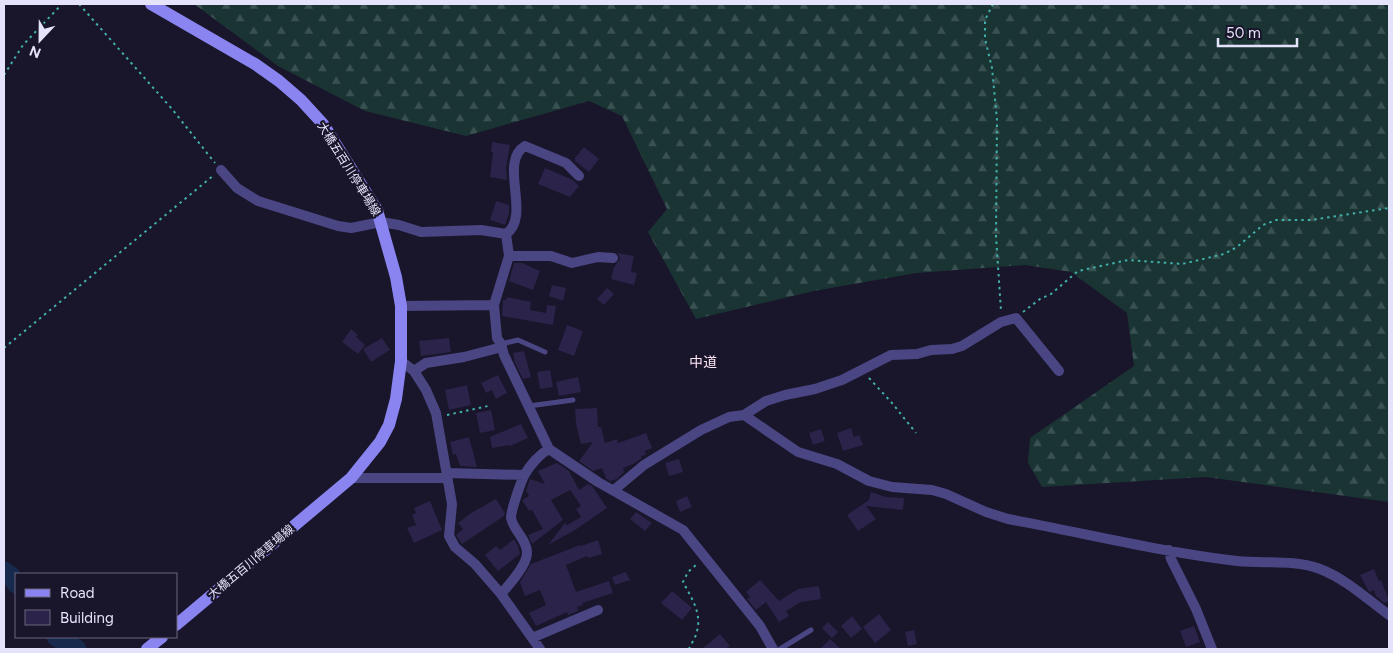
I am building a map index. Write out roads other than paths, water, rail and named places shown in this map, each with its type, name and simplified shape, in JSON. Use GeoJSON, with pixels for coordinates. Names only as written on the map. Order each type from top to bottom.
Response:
{"type":"FeatureCollection","features":[{"type":"Feature","properties":{"kind":"main road","name":"大橋五百川停車場線"},"geometry":{"type":"LineString","coordinates":[[151,4],[255,64],[301,100],[323,124],[371,200],[381,222],[396,277],[401,306],[401,361],[396,399],[389,425],[380,442],[352,478],[178,623]]}},
{"type":"Feature","properties":{"kind":"main road"},"geometry":{"type":"LineString","coordinates":[[147,649],[161,638]]}},
{"type":"Feature","properties":{"kind":"street"},"geometry":{"type":"LineString","coordinates":[[220,170],[237,188],[250,197],[266,204],[351,228],[381,222],[421,232],[481,230],[506,234],[511,231],[515,221],[517,204],[515,165],[522,148],[525,146],[566,163],[579,176]]}},
{"type":"Feature","properties":{"kind":"street"},"geometry":{"type":"LineString","coordinates":[[506,234],[509,256],[494,305],[497,338],[549,449],[598,482],[683,530],[760,626],[773,649]]}},
{"type":"Feature","properties":{"kind":"street"},"geometry":{"type":"LineString","coordinates":[[509,256],[551,256],[572,263],[598,257],[612,258]]}},
{"type":"Feature","properties":{"kind":"street"},"geometry":{"type":"LineString","coordinates":[[401,306],[494,305]]}},
{"type":"Feature","properties":{"kind":"street"},"geometry":{"type":"LineString","coordinates":[[614,490],[644,465],[701,430],[730,417],[744,415],[766,401],[842,380],[891,355],[917,354],[962,346],[1001,322],[1016,318],[1059,371]]}},
{"type":"Feature","properties":{"kind":"street"},"geometry":{"type":"LineString","coordinates":[[414,371],[426,363],[464,357],[502,346]]}},
{"type":"Feature","properties":{"kind":"street"},"geometry":{"type":"LineString","coordinates":[[401,361],[414,371],[426,390],[437,417],[452,504],[449,536],[455,547],[475,564],[501,594],[540,649]]}},
{"type":"Feature","properties":{"kind":"street"},"geometry":{"type":"LineString","coordinates":[[744,415],[798,452],[837,464],[862,478],[881,485],[932,490],[1008,519],[1169,550],[1238,561],[1281,562],[1318,568],[1341,579],[1389,615]]}},
{"type":"Feature","properties":{"kind":"street"},"geometry":{"type":"LineString","coordinates":[[501,594],[524,564],[527,554],[526,545],[511,520],[524,474],[549,449]]}},
{"type":"Feature","properties":{"kind":"street"},"geometry":{"type":"LineString","coordinates":[[352,478],[524,474]]}},
{"type":"Feature","properties":{"kind":"street"},"geometry":{"type":"LineString","coordinates":[[1169,550],[1171,559],[1196,609],[1212,649]]}},
{"type":"Feature","properties":{"kind":"street"},"geometry":{"type":"LineString","coordinates":[[532,638],[598,610]]}},
{"type":"Feature","properties":{"kind":"lane"},"geometry":{"type":"LineString","coordinates":[[502,346],[518,340],[545,352]]}},
{"type":"Feature","properties":{"kind":"lane"},"geometry":{"type":"LineString","coordinates":[[528,406],[573,400]]}},
{"type":"Feature","properties":{"kind":"lane"},"geometry":{"type":"LineString","coordinates":[[780,649],[788,647],[811,630]]}},
{"type":"Feature","properties":{"kind":"waterway"},"geometry":{"type":"LineString","coordinates":[[4,571],[11,576],[15,582]]}},
{"type":"Feature","properties":{"kind":"waterway"},"geometry":{"type":"LineString","coordinates":[[58,638],[77,649]]}},
{"type":"Feature","properties":{"kind":"district","name":"中道"},"geometry":{"type":"Point","coordinates":[703,362]}}]}
